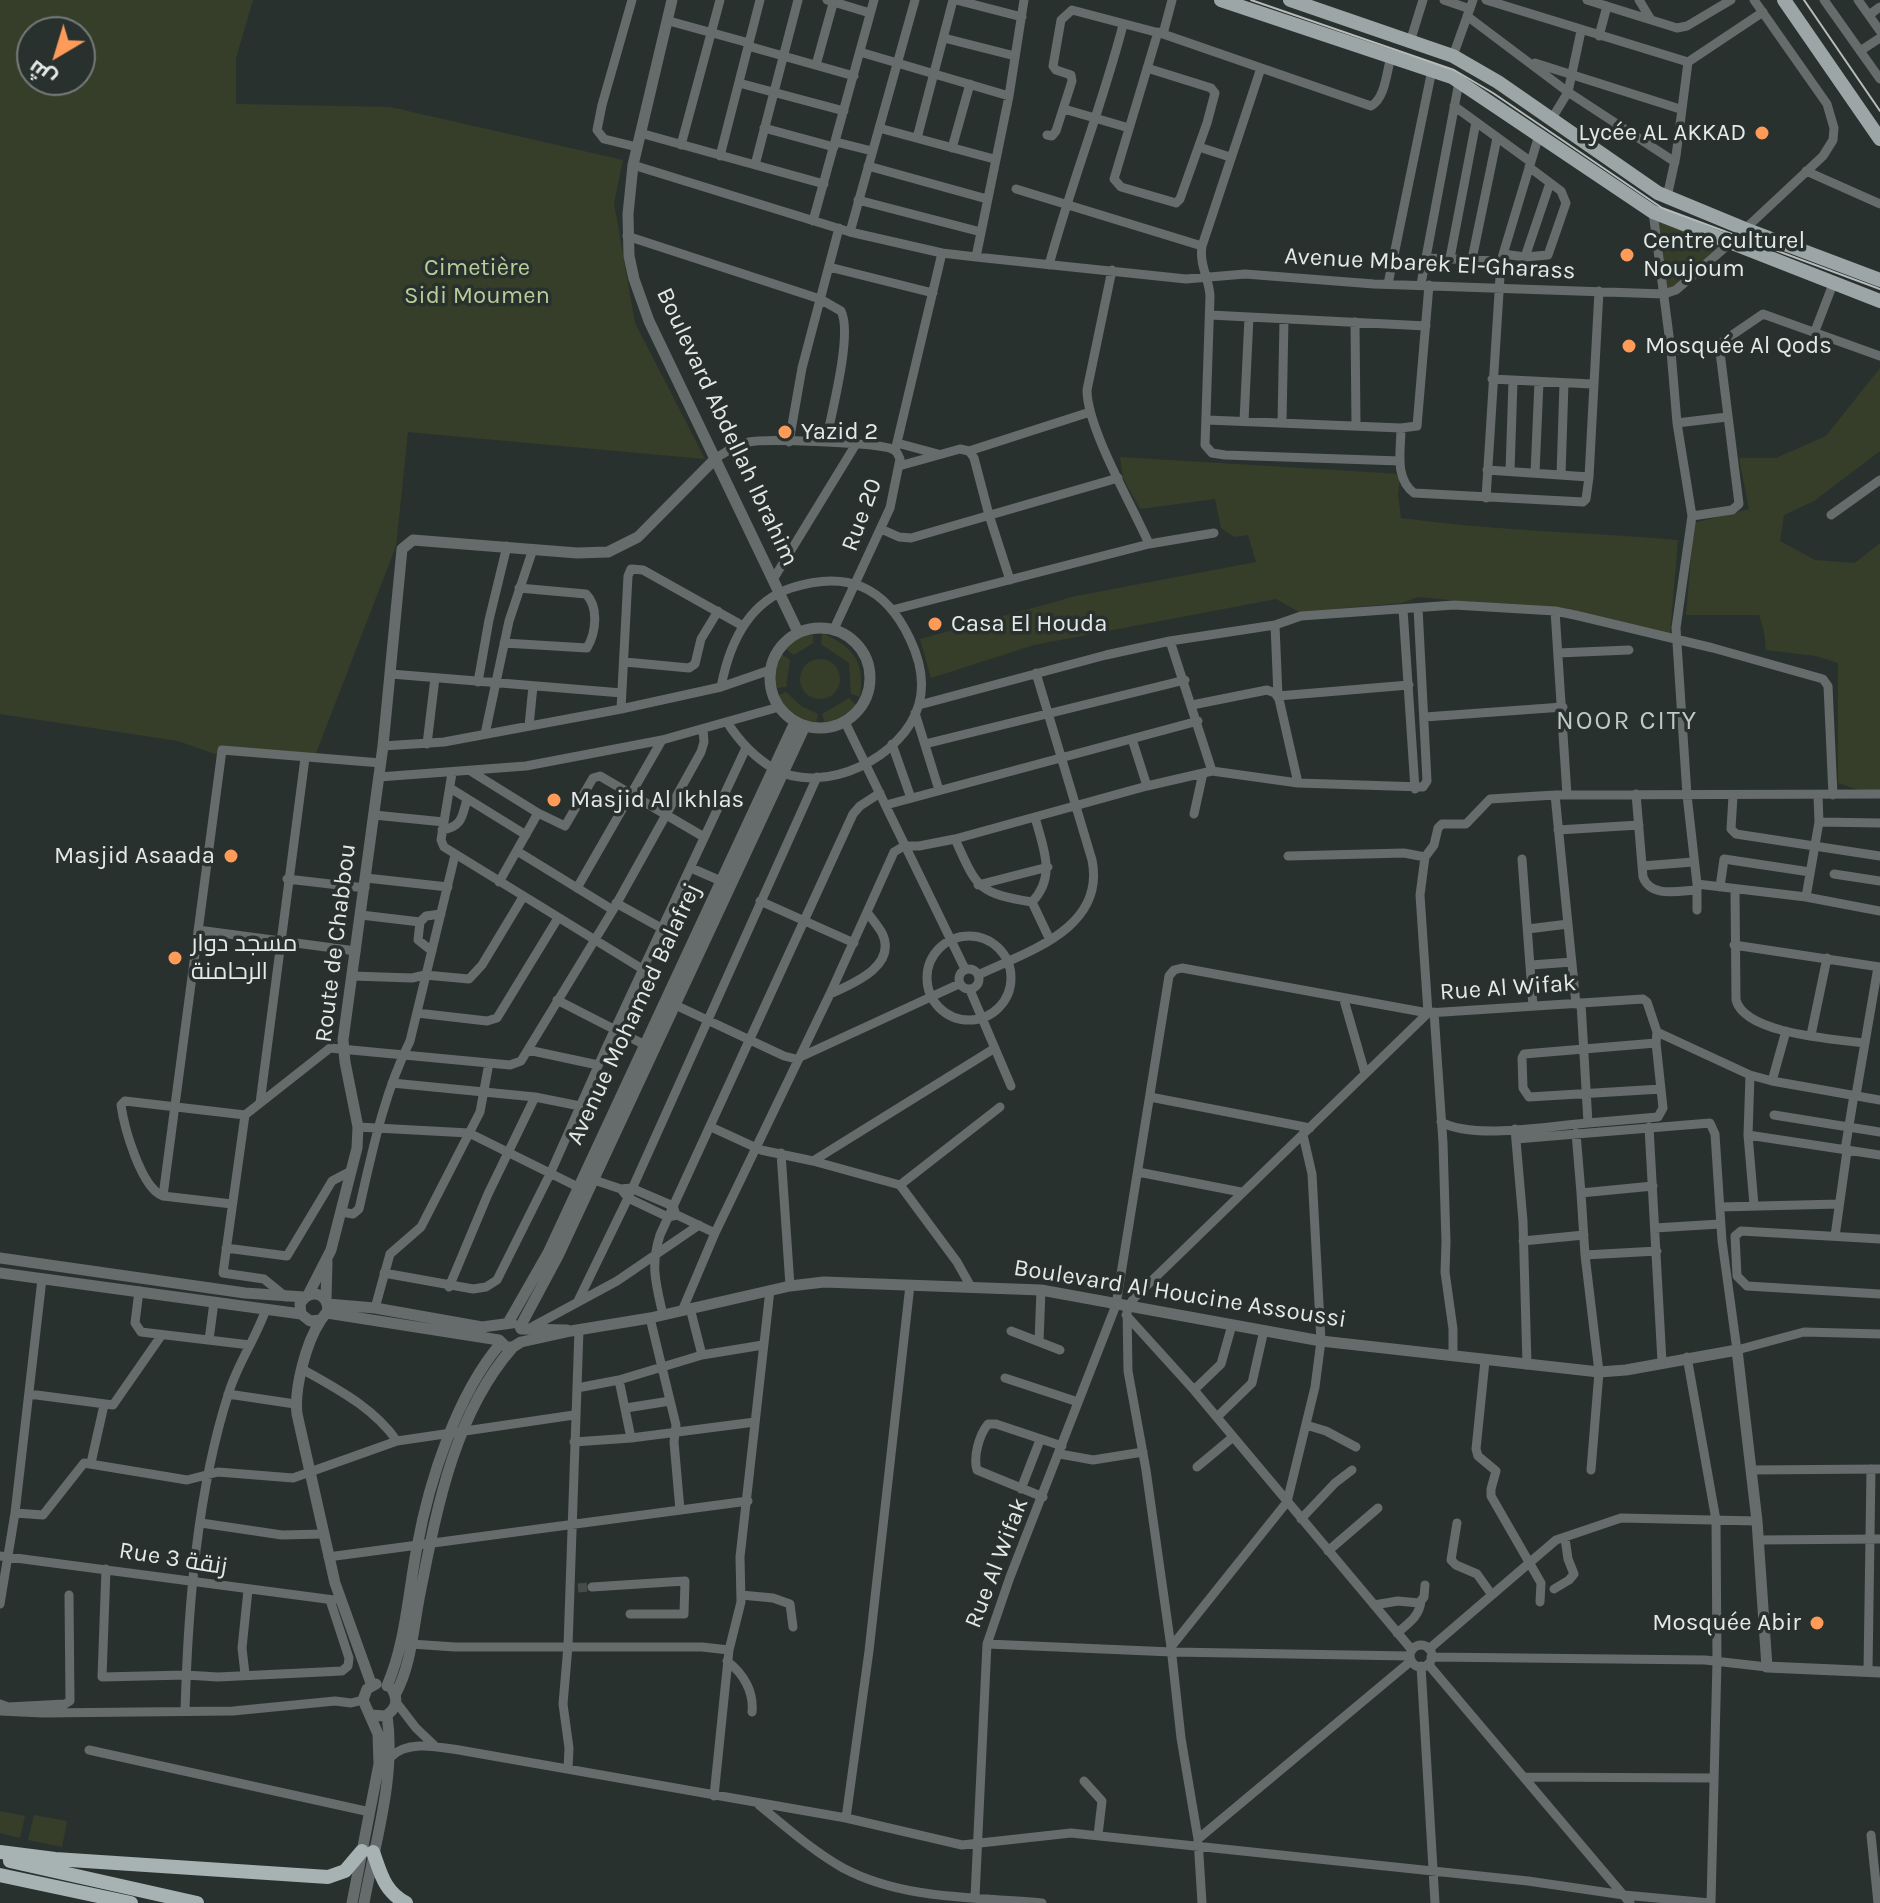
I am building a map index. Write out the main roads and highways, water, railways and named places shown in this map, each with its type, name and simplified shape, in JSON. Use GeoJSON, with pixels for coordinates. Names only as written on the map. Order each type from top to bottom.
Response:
{"type":"FeatureCollection","features":[{"type":"Feature","properties":{"kind":"highway"},"geometry":{"type":"LineString","coordinates":[[0,1852],[55,1859],[331,1877],[345,1871],[367,1852],[384,1884],[394,1896],[406,1903]]}},
{"type":"Feature","properties":{"kind":"highway"},"geometry":{"type":"LineString","coordinates":[[0,1858],[197,1903]]}},
{"type":"Feature","properties":{"kind":"highway"},"geometry":{"type":"LineString","coordinates":[[0,1876],[108,1903]]}},
{"type":"Feature","properties":{"kind":"highway"},"geometry":{"type":"LineString","coordinates":[[0,1876],[131,1903]]}},
{"type":"Feature","properties":{"kind":"main road"},"geometry":{"type":"LineString","coordinates":[[1221,0],[1432,70],[1459,82],[1653,212],[1880,301]]}},
{"type":"Feature","properties":{"kind":"main road"},"geometry":{"type":"LineString","coordinates":[[1290,0],[1453,56],[1498,82],[1645,186],[1745,229],[1880,280]]}},
{"type":"Feature","properties":{"kind":"main road"},"geometry":{"type":"LineString","coordinates":[[1784,0],[1880,139]]}},
{"type":"Feature","properties":{"kind":"main road"},"geometry":{"type":"LineString","coordinates":[[1793,0],[1880,123]]}},
{"type":"Feature","properties":{"kind":"tunnel"},"geometry":{"type":"LineString","coordinates":[[578,1588],[592,1587]]}},
{"type":"Feature","properties":{"kind":"tram line"},"geometry":{"type":"LineString","coordinates":[[1251,0],[1454,70],[1662,208],[1880,289]]}},
{"type":"Feature","properties":{"kind":"tram line"},"geometry":{"type":"LineString","coordinates":[[1804,0],[1880,111]]}},
{"type":"Feature","properties":{"kind":"place","name":"Lycée AL AKKAD"},"geometry":{"type":"Point","coordinates":[1762,133]}},
{"type":"Feature","properties":{"kind":"place","name":"Centre culturel Noujoum"},"geometry":{"type":"Point","coordinates":[1627,255]}},
{"type":"Feature","properties":{"kind":"place","name":"Mosquée Al Qods"},"geometry":{"type":"Point","coordinates":[1629,346]}},
{"type":"Feature","properties":{"kind":"place","name":"Yazid 2"},"geometry":{"type":"Point","coordinates":[785,432]}},
{"type":"Feature","properties":{"kind":"place","name":"Casa El Houda"},"geometry":{"type":"Point","coordinates":[935,624]}},
{"type":"Feature","properties":{"kind":"place","name":"Masjid Al Ikhlas"},"geometry":{"type":"Point","coordinates":[554,800]}},
{"type":"Feature","properties":{"kind":"place","name":"Masjid Asaada"},"geometry":{"type":"Point","coordinates":[231,856]}},
{"type":"Feature","properties":{"kind":"place","name":"مسجد دوار الرحامنة"},"geometry":{"type":"Point","coordinates":[175,958]}},
{"type":"Feature","properties":{"kind":"place","name":"Mosquée Abir"},"geometry":{"type":"Point","coordinates":[1817,1623]}},
{"type":"Feature","properties":{"kind":"district","name":"NOOR CITY"},"geometry":{"type":"Point","coordinates":[1627,722]}},
{"type":"Feature","properties":{"kind":"park label","name":"Cimetière Sidi Moumen"},"geometry":{"type":"Point","coordinates":[477,282]}}]}
